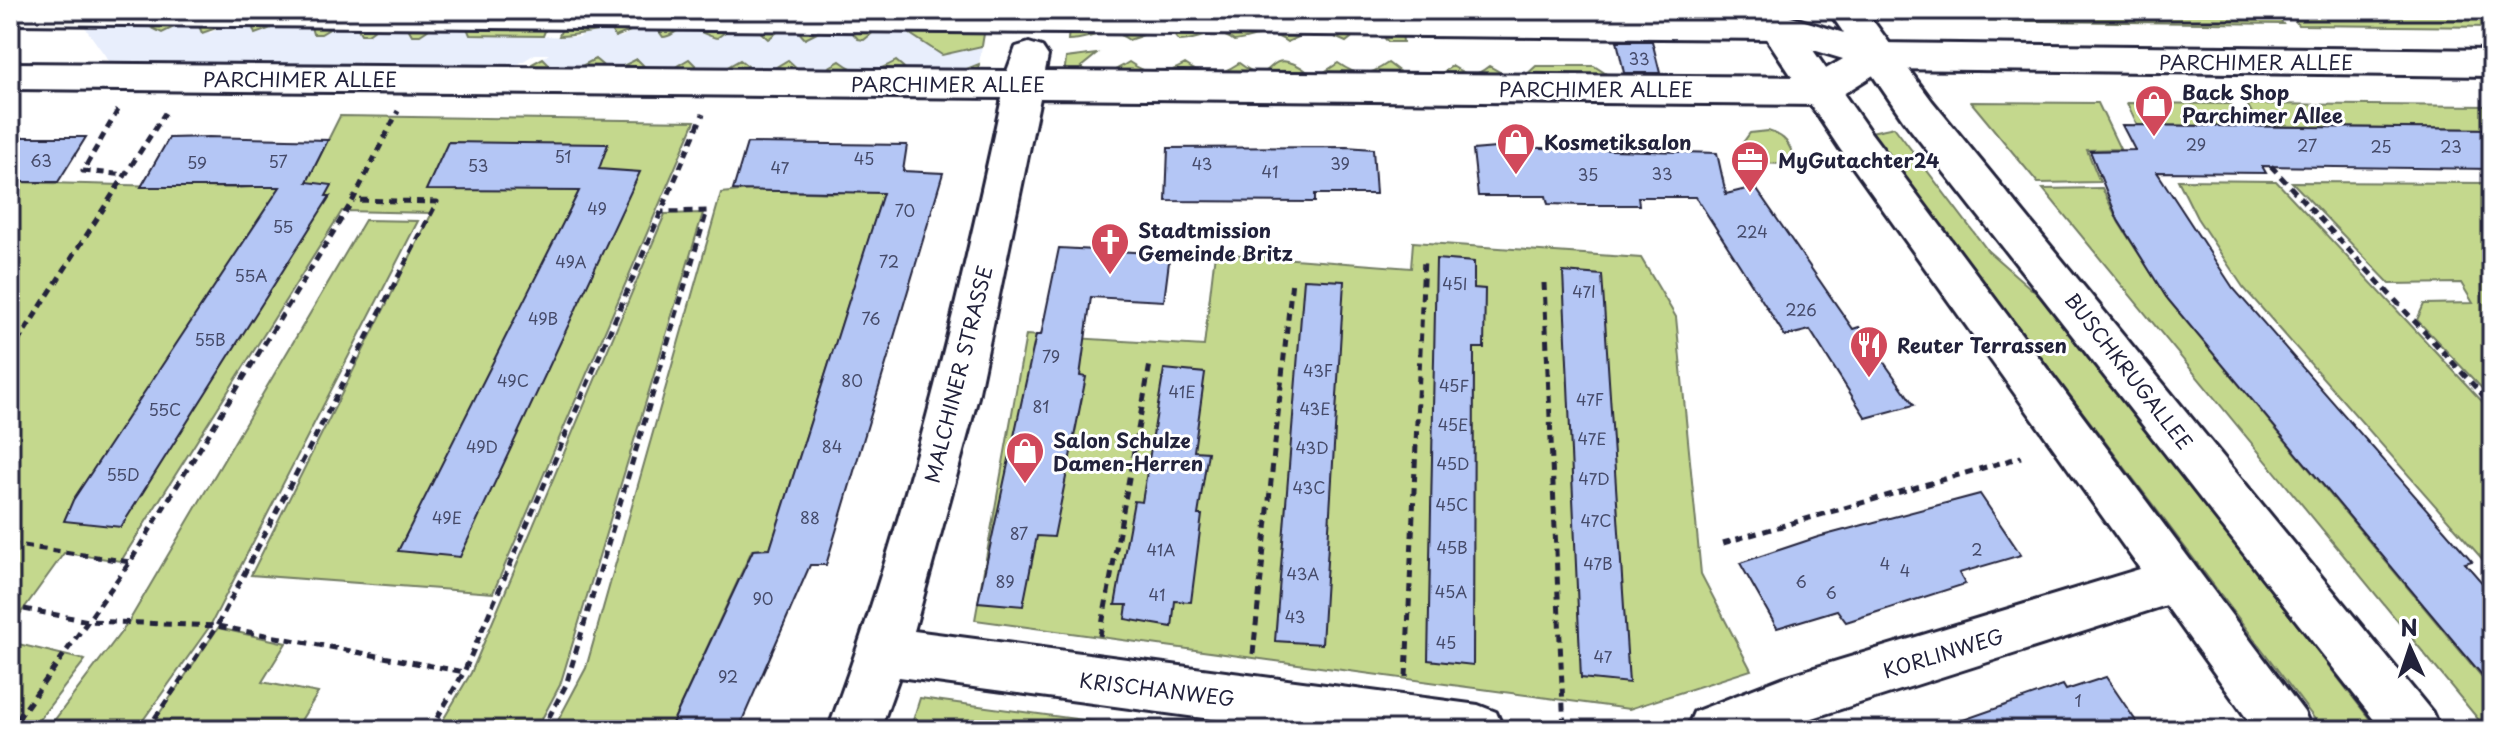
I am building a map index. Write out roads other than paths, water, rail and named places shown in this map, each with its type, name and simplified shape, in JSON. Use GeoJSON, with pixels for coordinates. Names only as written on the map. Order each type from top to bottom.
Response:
{"type":"FeatureCollection","features":[{"type":"Feature","properties":{"kind":"street","name":"BUSCHKRUGALLEE"},"geometry":{"type":"LineString","coordinates":[[1846,10],[1888,39],[2414,730]]}},
{"type":"Feature","properties":{"kind":"street","name":"PARCHIMER ALLEE"},"geometry":{"type":"LineString","coordinates":[[13,13],[1772,18],[1888,39],[2492,63]]}},
{"type":"Feature","properties":{"kind":"street","name":"MALCHINER STRASSE"},"geometry":{"type":"LineString","coordinates":[[854,730],[884,651],[967,353],[1023,84],[1033,15]]}},
{"type":"Feature","properties":{"kind":"street"},"geometry":{"type":"LineString","coordinates":[[1772,18],[1819,91],[2286,730]]}},
{"type":"Feature","properties":{"kind":"street"},"geometry":{"type":"LineString","coordinates":[[1819,91],[1888,39]]}},
{"type":"Feature","properties":{"kind":"street","name":"PARCHIMER ALLEE"},"geometry":{"type":"LineString","coordinates":[[10,76],[1819,91]]}},
{"type":"Feature","properties":{"kind":"street","name":"KORLINWEG"},"geometry":{"type":"LineString","coordinates":[[1712,730],[1784,702],[2176,580]]}},
{"type":"Feature","properties":{"kind":"street","name":"KRISCHANWEG"},"geometry":{"type":"LineString","coordinates":[[884,651],[1478,730]]}},
{"type":"Feature","properties":{"kind":"place","name":"Back Shop Parchimer Allee"},"geometry":{"type":"Point","coordinates":[2154,138]}},
{"type":"Feature","properties":{"kind":"place","name":"Kosmetiksalon"},"geometry":{"type":"Point","coordinates":[1516,176]}},
{"type":"Feature","properties":{"kind":"place","name":"MyGutachter24"},"geometry":{"type":"Point","coordinates":[1750,194]}},
{"type":"Feature","properties":{"kind":"place","name":"Stadtmission Gemeinde Britz"},"geometry":{"type":"Point","coordinates":[1110,276]}},
{"type":"Feature","properties":{"kind":"place","name":"Reuter Terrassen"},"geometry":{"type":"Point","coordinates":[1869,379]}},
{"type":"Feature","properties":{"kind":"place","name":"Salon Schulze Damen-Herren"},"geometry":{"type":"Point","coordinates":[1025,485]}}]}
